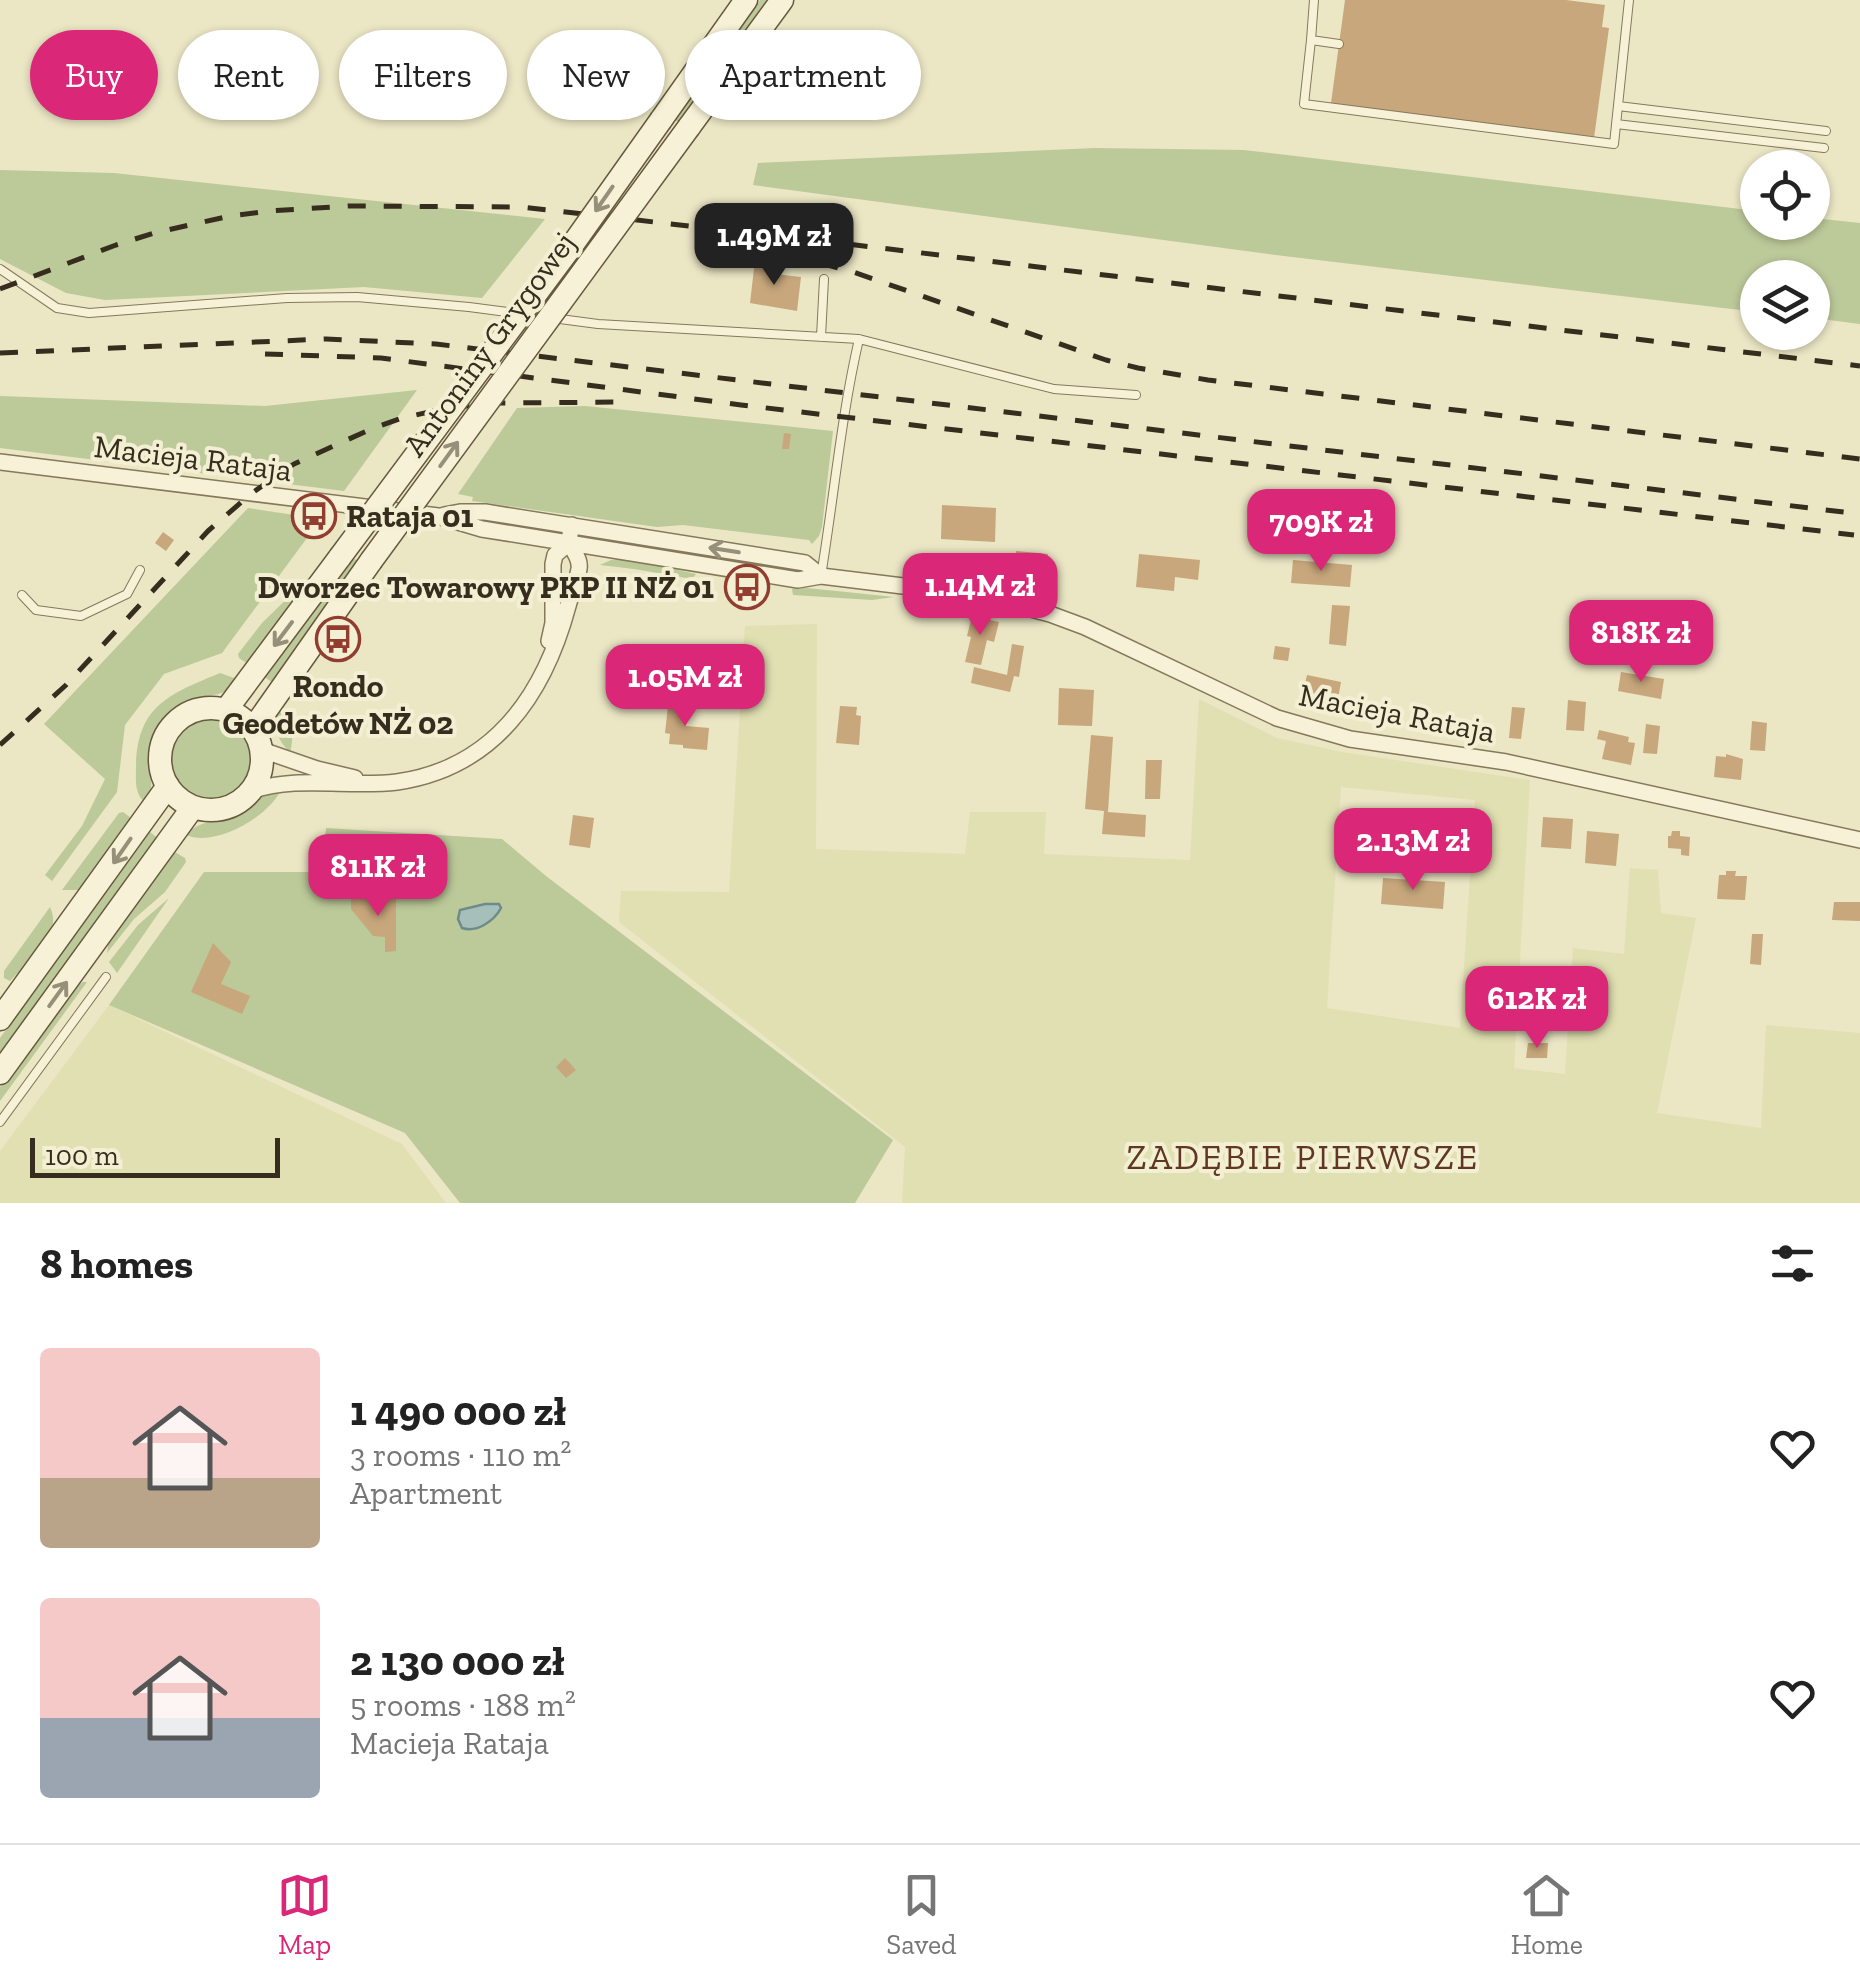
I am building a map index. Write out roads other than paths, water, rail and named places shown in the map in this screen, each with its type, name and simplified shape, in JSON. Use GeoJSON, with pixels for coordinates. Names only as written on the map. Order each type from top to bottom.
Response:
{"type":"FeatureCollection","features":[{"type":"Feature","properties":{"kind":"street","name":"Antoniny Grygowej"},"geometry":{"type":"LineString","coordinates":[[226,710],[561,260],[746,0]]}},
{"type":"Feature","properties":{"kind":"street","name":"Antoniny Grygowej"},"geometry":{"type":"LineString","coordinates":[[257,739],[371,561],[782,0]]}},
{"type":"Feature","properties":{"kind":"street","name":"Macieja Rataja"},"geometry":{"type":"LineString","coordinates":[[0,462],[438,516],[482,529],[798,580],[821,576],[988,598],[1084,626],[1277,718],[1350,739],[1506,762],[1860,840]]}},
{"type":"Feature","properties":{"kind":"street","name":"Macieja Rataja"},"geometry":{"type":"LineString","coordinates":[[438,516],[485,512],[572,525],[804,563],[821,576]]}},
{"type":"Feature","properties":{"kind":"street"},"geometry":{"type":"LineString","coordinates":[[252,790],[279,782],[378,783],[424,776],[453,766],[508,726],[532,695],[563,626],[579,568],[570,542],[572,525]]}},
{"type":"Feature","properties":{"kind":"street"},"geometry":{"type":"LineString","coordinates":[[543,673],[553,623],[553,564],[556,555],[570,542]]}},
{"type":"Feature","properties":{"kind":"street"},"geometry":{"type":"LineString","coordinates":[[257,739],[262,761],[259,776],[240,802],[210,810],[193,807],[168,786],[160,757],[171,728],[196,711],[211,708],[236,714],[257,739],[317,769],[378,783]]}},
{"type":"Feature","properties":{"kind":"street"},"geometry":{"type":"LineString","coordinates":[[0,1019],[168,786]]}},
{"type":"Feature","properties":{"kind":"street"},"geometry":{"type":"LineString","coordinates":[[0,1072],[193,807]]}},
{"type":"Feature","properties":{"kind":"lane"},"geometry":{"type":"LineString","coordinates":[[1314,0],[1304,104],[1614,144],[1629,0]]}},
{"type":"Feature","properties":{"kind":"lane"},"geometry":{"type":"LineString","coordinates":[[1311,40],[1339,44]]}},
{"type":"Feature","properties":{"kind":"lane"},"geometry":{"type":"LineString","coordinates":[[1618,106],[1826,131]]}},
{"type":"Feature","properties":{"kind":"lane"},"geometry":{"type":"LineString","coordinates":[[1616,124],[1824,148]]}},
{"type":"Feature","properties":{"kind":"lane"},"geometry":{"type":"LineString","coordinates":[[0,269],[58,308],[88,313],[357,296],[598,324],[859,339],[1054,389],[1136,395]]}},
{"type":"Feature","properties":{"kind":"lane"},"geometry":{"type":"LineString","coordinates":[[821,336],[824,279]]}},
{"type":"Feature","properties":{"kind":"lane"},"geometry":{"type":"LineString","coordinates":[[821,576],[847,392],[859,339]]}},
{"type":"Feature","properties":{"kind":"lane"},"geometry":{"type":"LineString","coordinates":[[22,595],[36,610],[81,616],[127,594],[140,570]]}},
{"type":"Feature","properties":{"kind":"lane"},"geometry":{"type":"LineString","coordinates":[[0,1122],[106,977]]}},
{"type":"Feature","properties":{"kind":"water"},"geometry":{"type":"Polygon","coordinates":[[[499,904],[501,908],[484,925],[462,928],[460,910],[499,904]]]}},
{"type":"Feature","properties":{"kind":"railway"},"geometry":{"type":"LineString","coordinates":[[0,289],[116,245],[230,216],[348,206],[522,207],[1860,366]]}},
{"type":"Feature","properties":{"kind":"railway"},"geometry":{"type":"LineString","coordinates":[[751,244],[853,272],[1138,368],[1208,380],[1860,459]]}},
{"type":"Feature","properties":{"kind":"railway"},"geometry":{"type":"LineString","coordinates":[[0,353],[326,339],[436,344],[1860,514]]}},
{"type":"Feature","properties":{"kind":"railway"},"geometry":{"type":"LineString","coordinates":[[265,354],[381,358],[741,405],[1854,535]]}},
{"type":"Feature","properties":{"kind":"railway"},"geometry":{"type":"LineString","coordinates":[[0,745],[66,685],[208,531],[294,464],[371,429],[446,408],[496,403],[627,402]]}},
{"type":"Feature","properties":{"kind":"place","name":"Rataja 01"},"geometry":{"type":"Point","coordinates":[314,516]}},
{"type":"Feature","properties":{"kind":"place","name":"Dworzec Towarowy PKP II NŻ 01"},"geometry":{"type":"Point","coordinates":[747,587]}},
{"type":"Feature","properties":{"kind":"place","name":"Rondo Geodetów NŻ 02"},"geometry":{"type":"Point","coordinates":[338,639]}},
{"type":"Feature","properties":{"kind":"district","name":"ZADĘBIE PIERWSZE"},"geometry":{"type":"Point","coordinates":[1303,1157]}}]}
